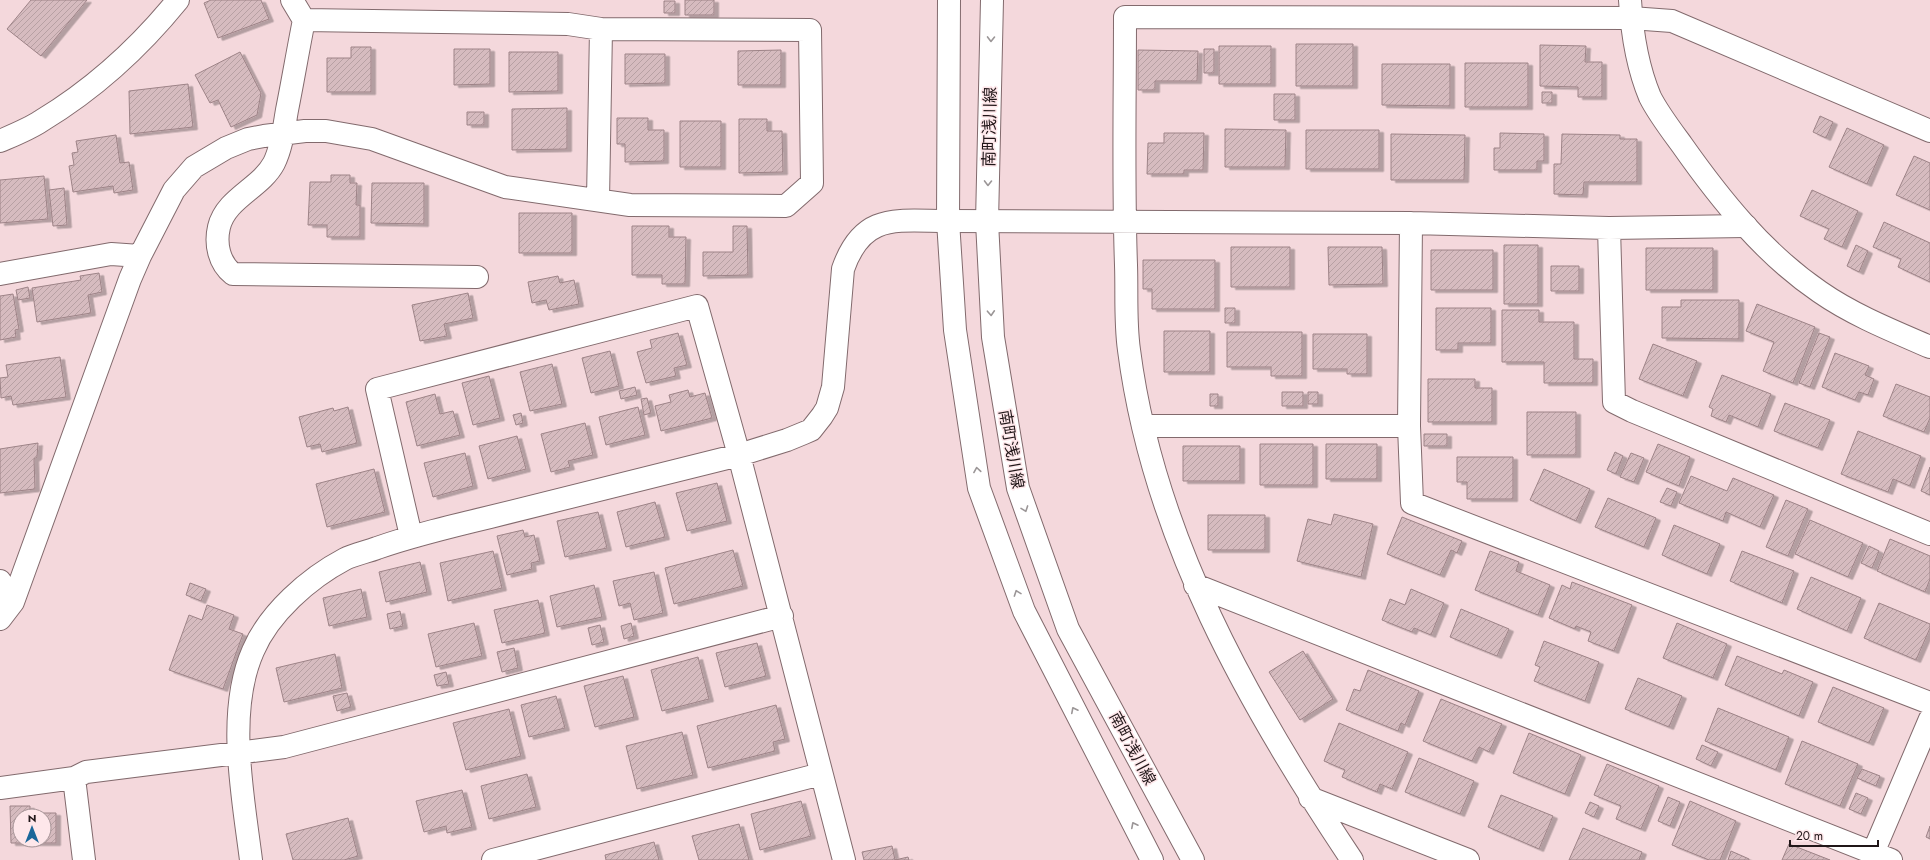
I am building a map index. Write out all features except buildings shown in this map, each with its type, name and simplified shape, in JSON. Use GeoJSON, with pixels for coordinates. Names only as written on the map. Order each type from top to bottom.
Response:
{"type":"FeatureCollection","features":[{"type":"Feature","properties":{"kind":"street"},"geometry":{"type":"LineString","coordinates":[[0,141],[41,122],[101,80],[152,32],[178,0]]}},
{"type":"Feature","properties":{"kind":"street"},"geometry":{"type":"LineString","coordinates":[[292,0],[304,20],[283,133],[271,168],[234,203],[222,218],[218,237],[222,263],[233,274],[477,277]]}},
{"type":"Feature","properties":{"kind":"street"},"geometry":{"type":"LineString","coordinates":[[949,0],[948,221],[955,330],[979,488],[1024,611],[1152,860]]}},
{"type":"Feature","properties":{"kind":"street","name":"南町浅川線"},"geometry":{"type":"LineString","coordinates":[[992,0],[987,222],[993,337],[1018,488],[1068,628],[1193,860]]}},
{"type":"Feature","properties":{"kind":"street"},"geometry":{"type":"LineString","coordinates":[[1352,860],[1310,798],[1251,695],[1195,585],[1150,454],[1128,349],[1124,222],[1125,17],[1630,9],[1672,21],[1930,131]]}},
{"type":"Feature","properties":{"kind":"street"},"geometry":{"type":"LineString","coordinates":[[1630,9],[1635,50],[1651,97],[1711,186],[1746,226],[1783,262],[1820,292],[1880,326],[1930,347]]}},
{"type":"Feature","properties":{"kind":"street"},"geometry":{"type":"LineString","coordinates":[[0,619],[13,602],[127,286],[140,256],[174,190],[194,167],[215,154],[248,139],[283,133],[326,131],[372,139],[505,187],[630,205],[786,206],[812,183],[810,30],[601,29],[568,24],[304,20]]}},
{"type":"Feature","properties":{"kind":"street"},"geometry":{"type":"LineString","coordinates":[[598,200],[601,29]]}},
{"type":"Feature","properties":{"kind":"street"},"geometry":{"type":"LineString","coordinates":[[251,860],[238,753],[240,709],[244,676],[253,651],[264,631],[278,613],[297,593],[320,574],[347,558],[411,536],[739,454],[787,440],[811,430],[827,408],[833,387],[843,269],[848,255],[859,237],[877,225],[910,221],[948,221],[1411,223],[1609,228],[1746,226]]}},
{"type":"Feature","properties":{"kind":"street"},"geometry":{"type":"LineString","coordinates":[[1411,223],[1409,426],[1412,503],[1930,703]]}},
{"type":"Feature","properties":{"kind":"street"},"geometry":{"type":"LineString","coordinates":[[1609,228],[1614,402],[1632,411],[1930,534]]}},
{"type":"Feature","properties":{"kind":"street"},"geometry":{"type":"LineString","coordinates":[[0,274],[111,254],[140,256]]}},
{"type":"Feature","properties":{"kind":"street"},"geometry":{"type":"LineString","coordinates":[[411,536],[377,389],[697,306],[739,454],[782,616],[844,860]]}},
{"type":"Feature","properties":{"kind":"street"},"geometry":{"type":"LineString","coordinates":[[1143,426],[1409,426]]}},
{"type":"Feature","properties":{"kind":"street"},"geometry":{"type":"LineString","coordinates":[[0,581],[13,602]]}},
{"type":"Feature","properties":{"kind":"street"},"geometry":{"type":"LineString","coordinates":[[1195,585],[1878,858],[1930,719]]}},
{"type":"Feature","properties":{"kind":"street"},"geometry":{"type":"LineString","coordinates":[[0,788],[74,778],[86,772],[284,747],[782,616]]}},
{"type":"Feature","properties":{"kind":"street"},"geometry":{"type":"LineString","coordinates":[[493,860],[821,774]]}},
{"type":"Feature","properties":{"kind":"street"},"geometry":{"type":"LineString","coordinates":[[74,778],[84,860]]}},
{"type":"Feature","properties":{"kind":"street"},"geometry":{"type":"LineString","coordinates":[[1310,798],[1468,860]]}}]}
